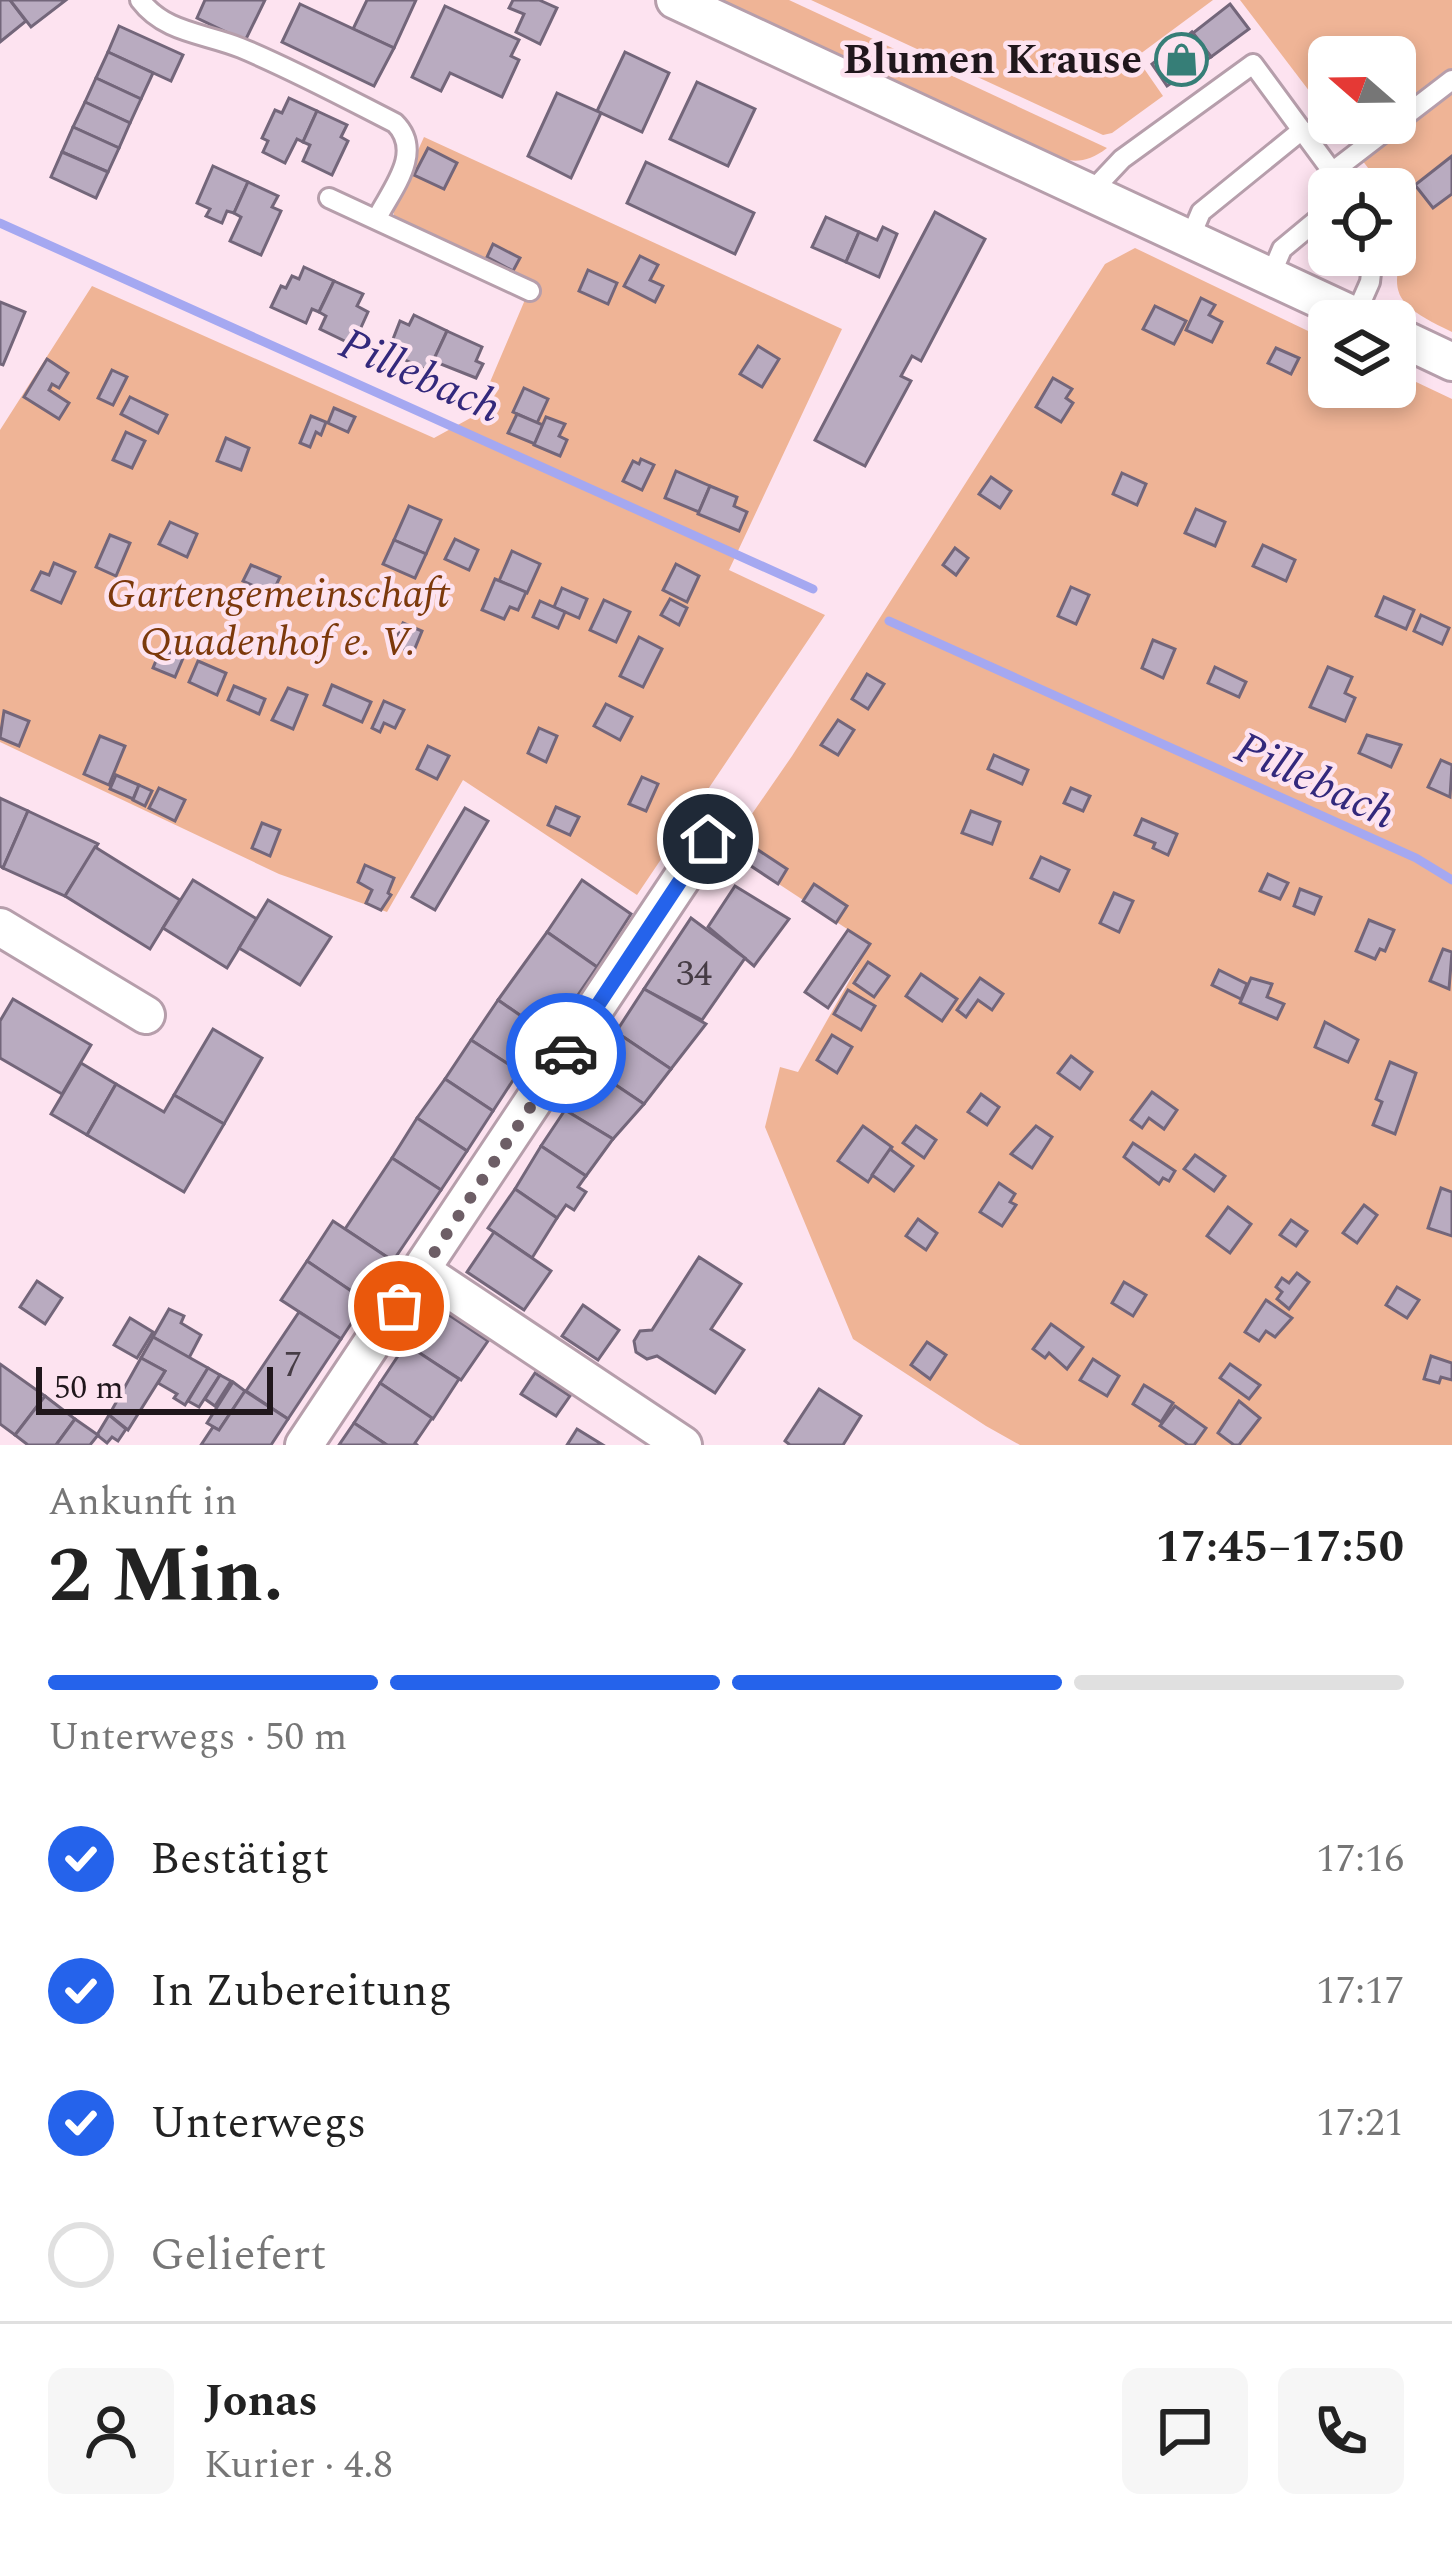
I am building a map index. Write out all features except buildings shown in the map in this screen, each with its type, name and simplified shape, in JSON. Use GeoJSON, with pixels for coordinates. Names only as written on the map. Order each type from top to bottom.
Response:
{"type":"FeatureCollection","features":[{"type":"Feature","properties":{"kind":"street"},"geometry":{"type":"LineString","coordinates":[[675,0],[1323,300]]}},
{"type":"Feature","properties":{"kind":"street"},"geometry":{"type":"LineString","coordinates":[[1416,345],[1452,362]]}},
{"type":"Feature","properties":{"kind":"street"},"geometry":{"type":"LineString","coordinates":[[304,1445],[708,839]]}},
{"type":"Feature","properties":{"kind":"street"},"geometry":{"type":"LineString","coordinates":[[0,927],[146,1015]]}},
{"type":"Feature","properties":{"kind":"street"},"geometry":{"type":"LineString","coordinates":[[422,1270],[683,1445]]}},
{"type":"Feature","properties":{"kind":"lane"},"geometry":{"type":"LineString","coordinates":[[140,0],[153,18],[234,45],[395,123],[409,147],[377,218]]}},
{"type":"Feature","properties":{"kind":"lane"},"geometry":{"type":"LineString","coordinates":[[1090,193],[1122,159],[1252,64],[1330,168]]}},
{"type":"Feature","properties":{"kind":"lane"},"geometry":{"type":"LineString","coordinates":[[1338,168],[1452,80]]}},
{"type":"Feature","properties":{"kind":"lane"},"geometry":{"type":"LineString","coordinates":[[1190,238],[1201,212],[1302,130]]}},
{"type":"Feature","properties":{"kind":"lane"},"geometry":{"type":"LineString","coordinates":[[329,198],[530,291]]}},
{"type":"Feature","properties":{"kind":"lane"},"geometry":{"type":"LineString","coordinates":[[1271,275],[1282,249],[1308,227]]}},
{"type":"Feature","properties":{"kind":"green space"},"geometry":{"type":"Polygon","coordinates":[[[716,0],[789,0],[1107,148],[1079,161],[1049,155],[716,0]]]}},
{"type":"Feature","properties":{"kind":"green space"},"geometry":{"type":"Polygon","coordinates":[[[811,0],[1213,0],[1136,57],[1163,96],[1103,135],[811,0]]]}},
{"type":"Feature","properties":{"kind":"green space"},"geometry":{"type":"Polygon","coordinates":[[[1240,0],[1452,0],[1452,332],[1416,312],[1416,300],[1403,300],[1398,291],[1397,276],[1416,276],[1416,168],[1368,168],[1350,144],[1416,144],[1416,36],[1308,36],[1308,89],[1240,0]]]}},
{"type":"Feature","properties":{"kind":"green space","name":"Gartengemeinschaft Quadenhof e. V."},"geometry":{"type":"Polygon","coordinates":[[[424,137],[842,329],[729,570],[825,615],[637,895],[463,780],[387,912],[279,874],[0,742],[0,430],[92,286],[434,438],[476,415],[527,295],[396,221],[392,208],[424,137]]]}},
{"type":"Feature","properties":{"kind":"green space"},"geometry":{"type":"Polygon","coordinates":[[[1135,248],[1308,331],[1308,408],[1416,408],[1416,382],[1452,399],[1452,1445],[1020,1445],[853,1339],[765,1127],[780,1067],[798,1072],[870,944],[727,850],[792,756],[1105,264],[1135,248]]]}},
{"type":"Feature","properties":{"kind":"waterway","name":"Pillebach"},"geometry":{"type":"LineString","coordinates":[[0,223],[813,589]]}},
{"type":"Feature","properties":{"kind":"waterway","name":"Pillebach"},"geometry":{"type":"LineString","coordinates":[[889,621],[1416,858],[1452,880]]}},
{"type":"Feature","properties":{"kind":"way so far"},"geometry":{"type":"LineString","coordinates":[[399,1306],[566,1053]]}},
{"type":"Feature","properties":{"kind":"place","name":"Blumen Krause"},"geometry":{"type":"Point","coordinates":[1181,60]}},
{"type":"Feature","properties":{"kind":"route"},"geometry":{"type":"LineString","coordinates":[[566,1053],[708,839]]}}]}
